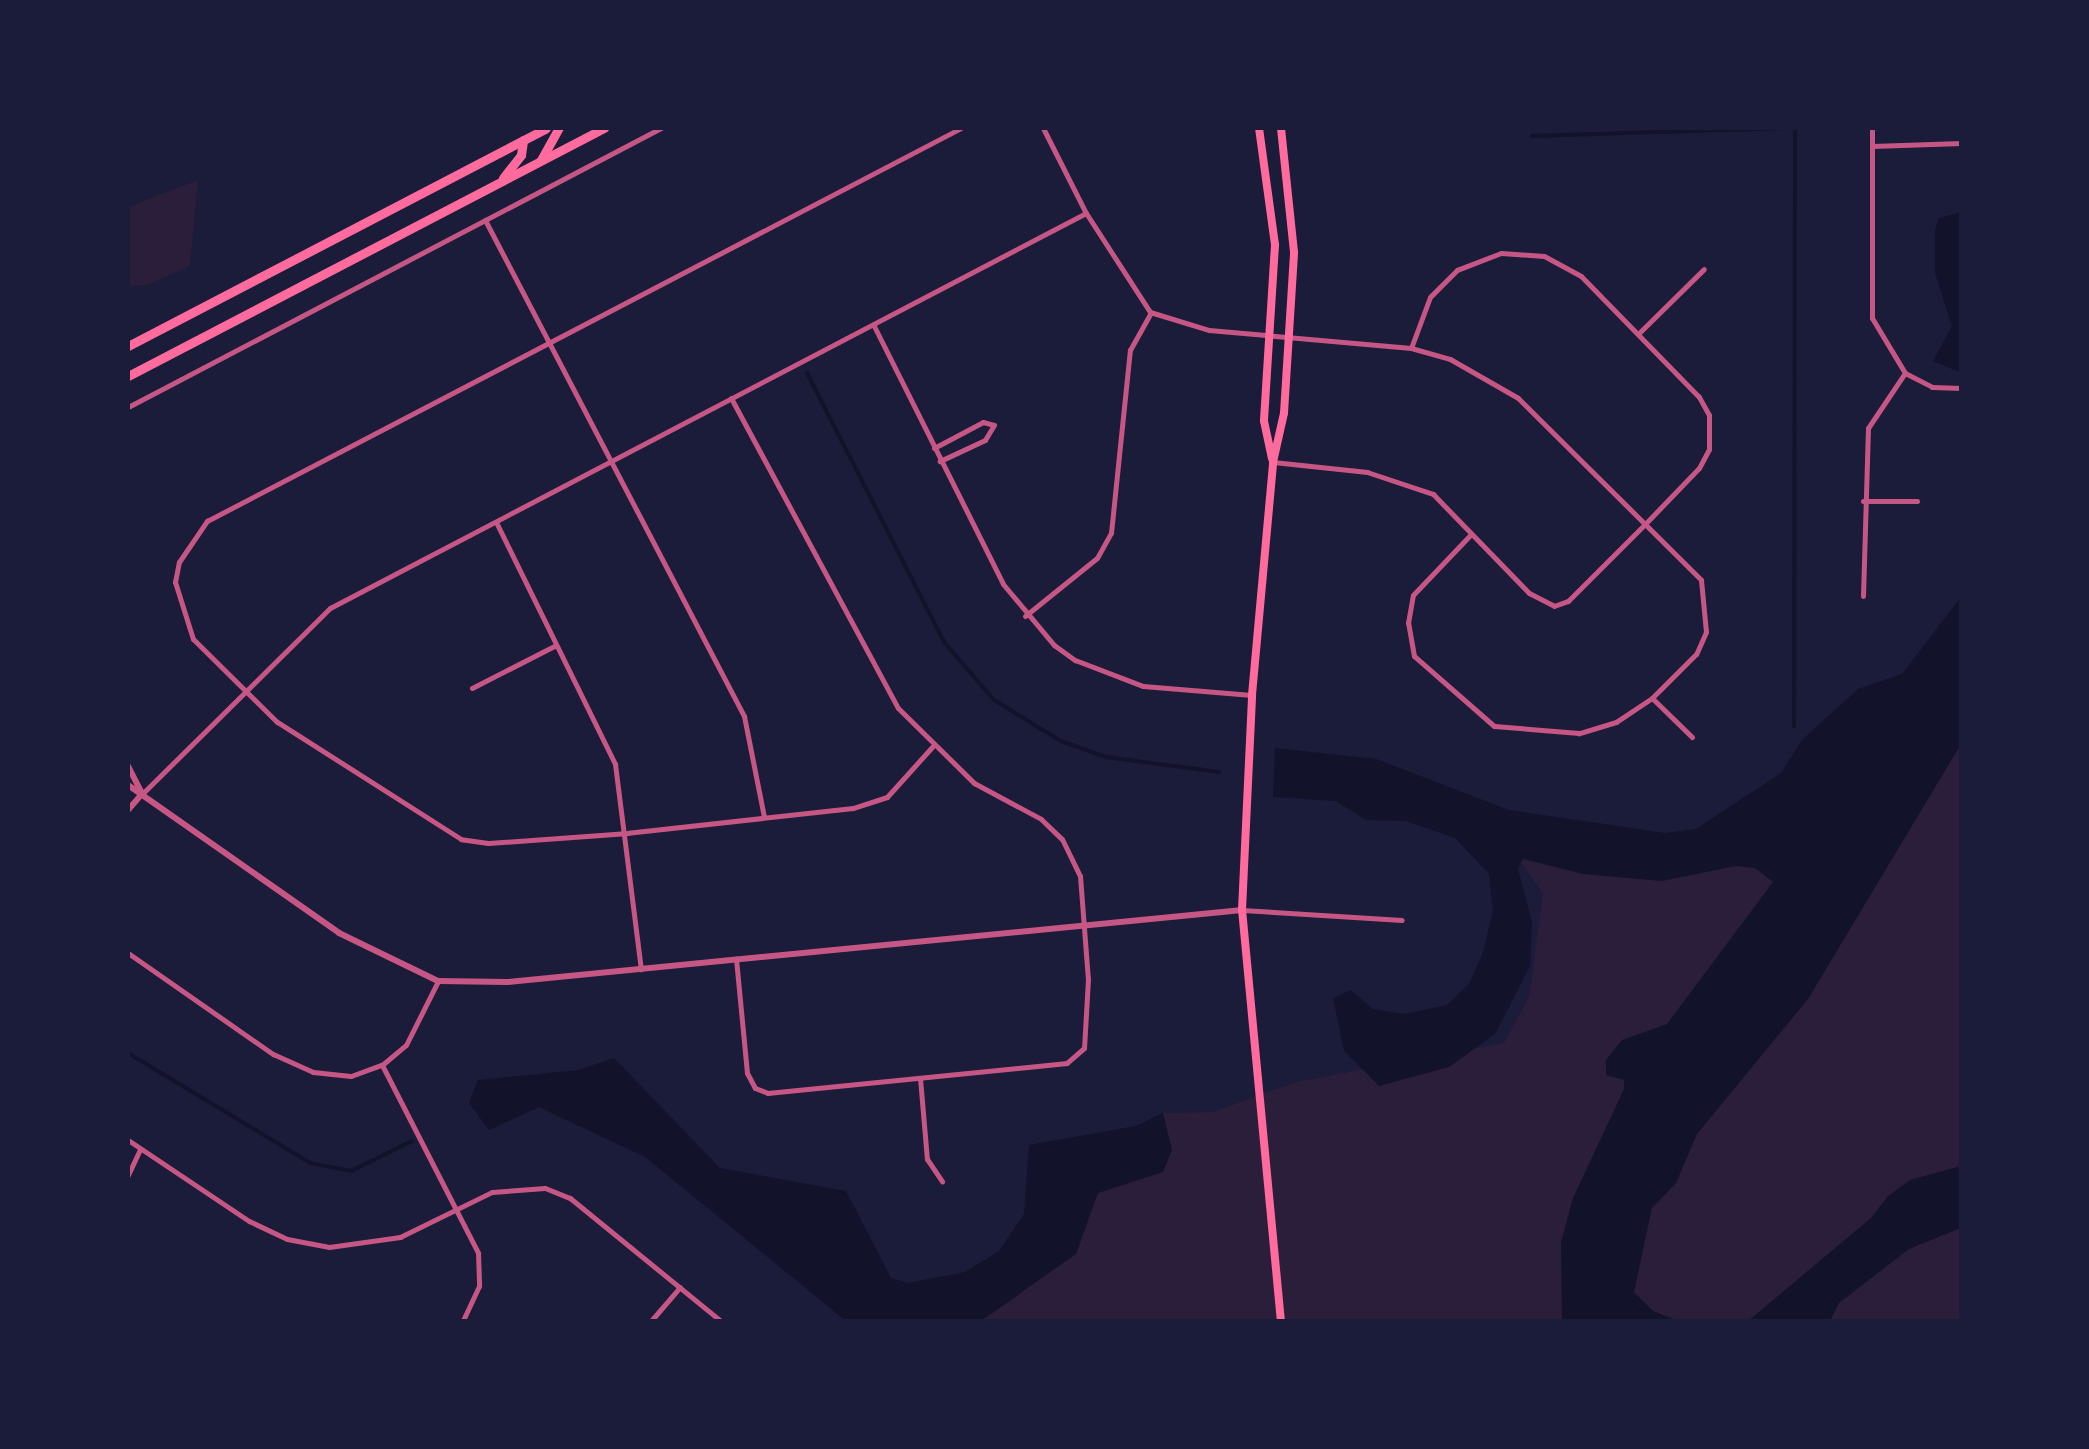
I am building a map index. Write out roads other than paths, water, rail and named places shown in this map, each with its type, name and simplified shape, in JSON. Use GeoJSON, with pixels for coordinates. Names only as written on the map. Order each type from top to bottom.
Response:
{"type":"FeatureCollection","features":[{"type":"Feature","properties":{"kind":"main road"},"geometry":{"type":"LineString","coordinates":[[128,346],[546,128]]}},
{"type":"Feature","properties":{"kind":"main road"},"geometry":{"type":"LineString","coordinates":[[540,160],[559,128]]}},
{"type":"Feature","properties":{"kind":"main road"},"geometry":{"type":"LineString","coordinates":[[128,376],[604,128]]}},
{"type":"Feature","properties":{"kind":"main road"},"geometry":{"type":"LineString","coordinates":[[1259,128],[1274,218],[1264,422],[1273,462]]}},
{"type":"Feature","properties":{"kind":"main road"},"geometry":{"type":"LineString","coordinates":[[1281,128],[1294,237],[1284,413],[1273,462],[1252,695],[1242,910],[1281,1322]]}},
{"type":"Feature","properties":{"kind":"main road"},"geometry":{"type":"LineString","coordinates":[[501,180],[521,155],[523,140]]}},
{"type":"Feature","properties":{"kind":"street"},"geometry":{"type":"LineString","coordinates":[[128,407],[662,128]]}},
{"type":"Feature","properties":{"kind":"street"},"geometry":{"type":"LineString","coordinates":[[932,747],[887,797],[853,808],[628,833],[488,843],[461,838],[329,758],[244,690],[193,639],[180,604],[179,562],[207,521],[962,128]]}},
{"type":"Feature","properties":{"kind":"street"},"geometry":{"type":"LineString","coordinates":[[1043,128],[1086,213],[1150,312],[1209,330],[1411,348],[1467,367],[1518,398],[1701,580],[1707,605],[1706,632],[1696,654],[1652,698],[1616,722],[1579,733],[1542,734],[1494,726],[1435,681],[1414,656],[1408,623],[1413,595],[1471,534]]}},
{"type":"Feature","properties":{"kind":"street"},"geometry":{"type":"LineString","coordinates":[[1872,128],[1872,318],[1905,372],[1932,387],[1962,388]]}},
{"type":"Feature","properties":{"kind":"street"},"geometry":{"type":"LineString","coordinates":[[1872,146],[1962,143]]}},
{"type":"Feature","properties":{"kind":"street"},"geometry":{"type":"LineString","coordinates":[[128,810],[330,608],[1086,213]]}},
{"type":"Feature","properties":{"kind":"street"},"geometry":{"type":"LineString","coordinates":[[485,220],[744,716],[764,817]]}},
{"type":"Feature","properties":{"kind":"street"},"geometry":{"type":"LineString","coordinates":[[1273,462],[1408,482],[1433,494],[1528,593],[1554,606],[1568,601],[1700,468],[1712,430],[1699,396],[1639,334],[1562,264],[1501,252],[1442,281],[1411,348]]}},
{"type":"Feature","properties":{"kind":"street"},"geometry":{"type":"LineString","coordinates":[[1639,334],[1704,269]]}},
{"type":"Feature","properties":{"kind":"street"},"geometry":{"type":"LineString","coordinates":[[1025,616],[1098,558],[1110,533],[1130,350],[1150,312]]}},
{"type":"Feature","properties":{"kind":"street"},"geometry":{"type":"LineString","coordinates":[[874,326],[940,461],[1025,616],[1075,660],[1113,676],[1143,686],[1252,695]]}},
{"type":"Feature","properties":{"kind":"street"},"geometry":{"type":"LineString","coordinates":[[1862,596],[1868,428],[1905,372]]}},
{"type":"Feature","properties":{"kind":"street"},"geometry":{"type":"LineString","coordinates":[[731,398],[865,654],[932,747],[974,783],[1040,819],[1062,840],[1080,876],[1086,1031],[1078,1058],[768,1093],[755,1088],[747,1073],[736,960]]}},
{"type":"Feature","properties":{"kind":"street"},"geometry":{"type":"LineString","coordinates":[[934,448],[983,422],[994,425],[985,440],[940,461]]}},
{"type":"Feature","properties":{"kind":"street"},"geometry":{"type":"LineString","coordinates":[[1864,502],[1916,502]]}},
{"type":"Feature","properties":{"kind":"street"},"geometry":{"type":"LineString","coordinates":[[496,522],[604,734],[628,833],[641,969]]}},
{"type":"Feature","properties":{"kind":"street"},"geometry":{"type":"LineString","coordinates":[[472,688],[556,645]]}},
{"type":"Feature","properties":{"kind":"street"},"geometry":{"type":"LineString","coordinates":[[1652,698],[1692,738]]}},
{"type":"Feature","properties":{"kind":"street"},"geometry":{"type":"LineString","coordinates":[[128,766],[142,794]]}},
{"type":"Feature","properties":{"kind":"street"},"geometry":{"type":"LineString","coordinates":[[128,786],[339,933],[438,981],[507,982],[1242,910],[1402,920]]}},
{"type":"Feature","properties":{"kind":"street"},"geometry":{"type":"LineString","coordinates":[[128,954],[273,1054],[313,1072],[352,1076],[382,1065],[421,1024],[438,981]]}},
{"type":"Feature","properties":{"kind":"street"},"geometry":{"type":"LineString","coordinates":[[382,1065],[456,1210],[480,1274],[462,1322]]}},
{"type":"Feature","properties":{"kind":"street"},"geometry":{"type":"LineString","coordinates":[[920,1078],[927,1160],[942,1180]]}},
{"type":"Feature","properties":{"kind":"street"},"geometry":{"type":"LineString","coordinates":[[128,1140],[288,1240],[364,1246],[400,1237],[492,1192],[545,1188],[570,1198],[722,1322]]}},
{"type":"Feature","properties":{"kind":"street"},"geometry":{"type":"LineString","coordinates":[[128,1175],[140,1149]]}},
{"type":"Feature","properties":{"kind":"street"},"geometry":{"type":"LineString","coordinates":[[650,1322],[680,1287]]}},
{"type":"Feature","properties":{"kind":"waterway"},"geometry":{"type":"LineString","coordinates":[[1532,136],[1791,128]]}},
{"type":"Feature","properties":{"kind":"waterway"},"geometry":{"type":"LineString","coordinates":[[1794,726],[1795,128]]}},
{"type":"Feature","properties":{"kind":"waterway"},"geometry":{"type":"LineString","coordinates":[[807,373],[944,642],[994,700],[1061,741],[1106,757],[1219,772]]}},
{"type":"Feature","properties":{"kind":"waterway"},"geometry":{"type":"LineString","coordinates":[[128,1053],[310,1163],[351,1171],[412,1141]]}}]}
